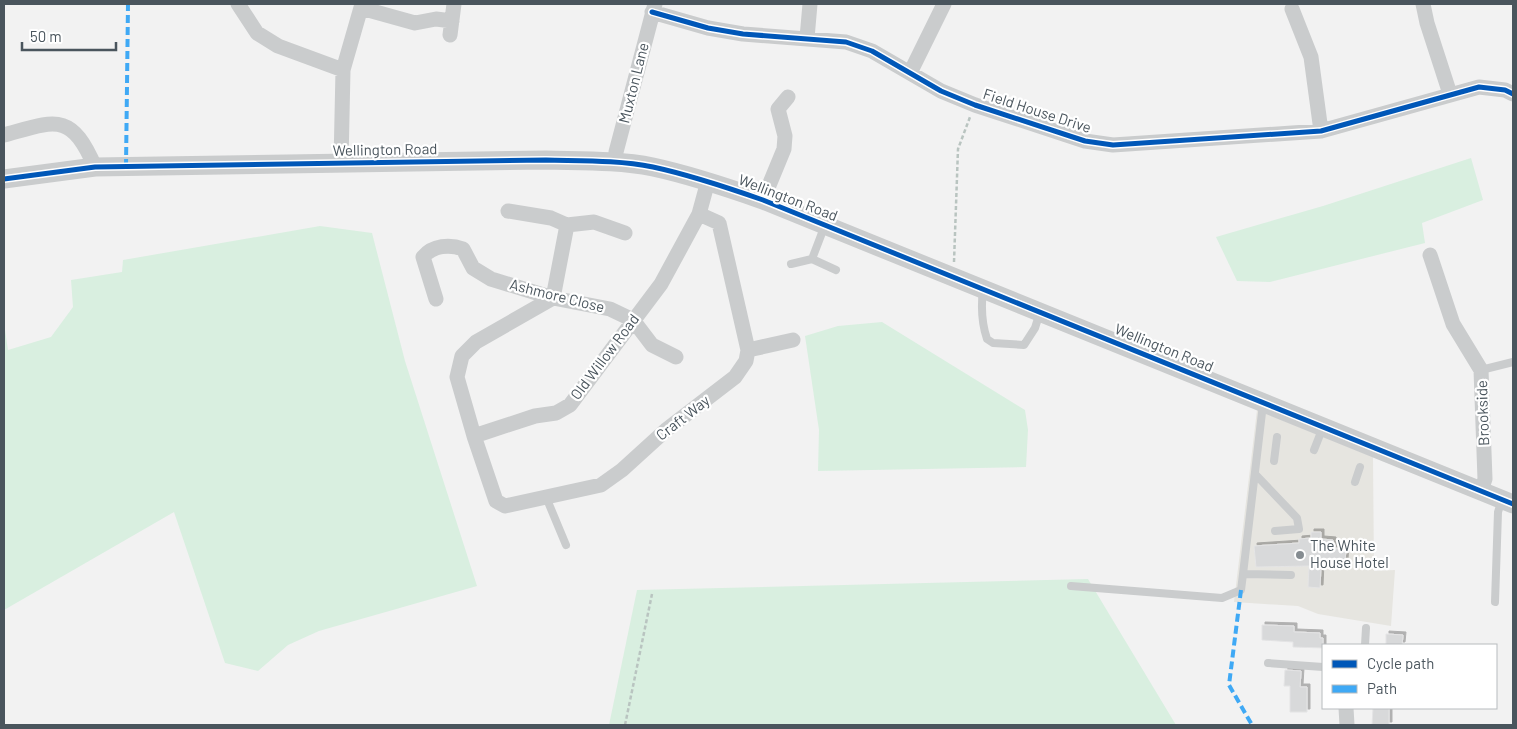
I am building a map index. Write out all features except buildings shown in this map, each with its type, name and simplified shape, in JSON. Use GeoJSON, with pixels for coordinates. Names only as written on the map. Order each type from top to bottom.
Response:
{"type":"FeatureCollection","features":[{"type":"Feature","properties":{"kind":"street"},"geometry":{"type":"LineString","coordinates":[[238,4],[257,33],[278,46],[343,70]]}},
{"type":"Feature","properties":{"kind":"street"},"geometry":{"type":"LineString","coordinates":[[341,164],[343,70],[361,6],[415,24],[436,19],[451,28],[454,4]]}},
{"type":"Feature","properties":{"kind":"street"},"geometry":{"type":"LineString","coordinates":[[806,38],[810,4]]}},
{"type":"Feature","properties":{"kind":"street"},"geometry":{"type":"LineString","coordinates":[[910,74],[944,4]]}},
{"type":"Feature","properties":{"kind":"street"},"geometry":{"type":"LineString","coordinates":[[1423,4],[1427,23],[1450,94]]}},
{"type":"Feature","properties":{"kind":"street","name":"Field House Drive"},"geometry":{"type":"LineString","coordinates":[[653,8],[708,28],[743,34],[846,42],[872,51],[941,91],[975,105],[1085,141],[1113,145],[1228,135],[1321,131],[1479,87],[1505,90],[1513,94]]}},
{"type":"Feature","properties":{"kind":"street","name":"Muxton Lane"},"geometry":{"type":"LineString","coordinates":[[616,162],[616,152],[653,8]]}},
{"type":"Feature","properties":{"kind":"street"},"geometry":{"type":"LineString","coordinates":[[1292,9],[1311,57],[1321,131]]}},
{"type":"Feature","properties":{"kind":"street"},"geometry":{"type":"LineString","coordinates":[[762,200],[784,149],[786,136],[783,103],[763,105]]}},
{"type":"Feature","properties":{"kind":"street"},"geometry":{"type":"LineString","coordinates":[[4,135],[53,123],[66,127],[73,130],[86,147],[95,167]]}},
{"type":"Feature","properties":{"kind":"street","name":"Wellington Road"},"geometry":{"type":"LineString","coordinates":[[4,179],[95,167],[546,160],[616,162],[651,166],[708,181],[762,200],[1508,502]]}},
{"type":"Feature","properties":{"kind":"street"},"geometry":{"type":"LineString","coordinates":[[708,181],[699,214],[719,223],[748,350],[793,340]]}},
{"type":"Feature","properties":{"kind":"street"},"geometry":{"type":"LineString","coordinates":[[508,211],[551,218],[567,225],[594,222],[625,233]]}},
{"type":"Feature","properties":{"kind":"street","name":"Old Willow Road"},"geometry":{"type":"LineString","coordinates":[[474,436],[535,416],[556,413],[570,405],[661,284],[699,214]]}},
{"type":"Feature","properties":{"kind":"street"},"geometry":{"type":"LineString","coordinates":[[474,436],[457,376],[462,356],[476,342],[553,298],[567,225]]}},
{"type":"Feature","properties":{"kind":"street","name":"Ashmore Close"},"geometry":{"type":"LineString","coordinates":[[436,299],[423,257],[427,252],[450,244],[463,249],[472,268],[492,279],[553,298],[610,309],[633,320]]}},
{"type":"Feature","properties":{"kind":"street","name":"Brookside"},"geometry":{"type":"LineString","coordinates":[[1430,255],[1453,324],[1481,370],[1485,479],[1481,492]]}},
{"type":"Feature","properties":{"kind":"street"},"geometry":{"type":"LineString","coordinates":[[633,320],[652,345],[676,357]]}},
{"type":"Feature","properties":{"kind":"street","name":"Craft Way"},"geometry":{"type":"LineString","coordinates":[[474,436],[496,501],[505,506],[600,485],[622,470],[666,430],[735,377],[746,361],[748,350]]}},
{"type":"Feature","properties":{"kind":"street"},"geometry":{"type":"LineString","coordinates":[[1346,709],[1347,725]]}},
{"type":"Feature","properties":{"kind":"lane"},"geometry":{"type":"LineString","coordinates":[[812,259],[825,225]]}},
{"type":"Feature","properties":{"kind":"lane"},"geometry":{"type":"LineString","coordinates":[[791,264],[812,259],[836,270]]}},
{"type":"Feature","properties":{"kind":"lane"},"geometry":{"type":"LineString","coordinates":[[983,289],[981,300],[985,333],[989,341],[1024,345],[1033,333],[1040,312]]}},
{"type":"Feature","properties":{"kind":"lane"},"geometry":{"type":"LineString","coordinates":[[1481,370],[1513,362]]}},
{"type":"Feature","properties":{"kind":"lane"},"geometry":{"type":"LineString","coordinates":[[1071,586],[1222,598],[1242,590],[1263,402]]}},
{"type":"Feature","properties":{"kind":"lane"},"geometry":{"type":"LineString","coordinates":[[1314,450],[1323,427]]}},
{"type":"Feature","properties":{"kind":"lane"},"geometry":{"type":"LineString","coordinates":[[1274,461],[1277,437]]}},
{"type":"Feature","properties":{"kind":"lane"},"geometry":{"type":"LineString","coordinates":[[1355,482],[1360,467]]}},
{"type":"Feature","properties":{"kind":"lane"},"geometry":{"type":"LineString","coordinates":[[1254,474],[1297,518],[1299,530],[1274,530]]}},
{"type":"Feature","properties":{"kind":"lane"},"geometry":{"type":"LineString","coordinates":[[546,497],[566,545]]}},
{"type":"Feature","properties":{"kind":"lane"},"geometry":{"type":"LineString","coordinates":[[1495,602],[1498,512],[1508,502]]}},
{"type":"Feature","properties":{"kind":"lane"},"geometry":{"type":"LineString","coordinates":[[1243,574],[1291,575]]}},
{"type":"Feature","properties":{"kind":"lane"},"geometry":{"type":"LineString","coordinates":[[1365,644],[1366,628]]}},
{"type":"Feature","properties":{"kind":"lane"},"geometry":{"type":"LineString","coordinates":[[1268,664],[1322,667]]}},
{"type":"Feature","properties":{"kind":"path"},"geometry":{"type":"LineString","coordinates":[[951,276],[958,148],[975,105]]}},
{"type":"Feature","properties":{"kind":"path"},"geometry":{"type":"LineString","coordinates":[[625,725],[652,594]]}},
{"type":"Feature","properties":{"kind":"shaded area"},"geometry":{"type":"Polygon","coordinates":[[[1257,410],[1373,457],[1374,571],[1395,570],[1391,626],[1318,614],[1298,606],[1234,602],[1257,410]]]}},
{"type":"Feature","properties":{"kind":"green space"},"geometry":{"type":"Polygon","coordinates":[[[1471,158],[1483,200],[1422,223],[1425,243],[1270,282],[1237,281],[1216,237],[1323,206],[1471,158]]]}},
{"type":"Feature","properties":{"kind":"green space"},"geometry":{"type":"Polygon","coordinates":[[[320,226],[372,233],[405,361],[477,586],[319,631],[288,645],[258,671],[225,663],[174,512],[4,610],[4,323],[8,350],[51,337],[73,307],[71,280],[122,272],[123,260],[320,226]]]}},
{"type":"Feature","properties":{"kind":"green space"},"geometry":{"type":"Polygon","coordinates":[[[882,322],[1025,410],[1028,430],[1026,467],[818,471],[819,430],[805,336],[838,326],[882,322]]]}},
{"type":"Feature","properties":{"kind":"green space"},"geometry":{"type":"Polygon","coordinates":[[[1088,579],[1176,725],[609,725],[637,590],[1088,579]]]}},
{"type":"Feature","properties":{"kind":"marked path"},"geometry":{"type":"LineString","coordinates":[[126,167],[128,4]]}},
{"type":"Feature","properties":{"kind":"marked path"},"geometry":{"type":"LineString","coordinates":[[1241,590],[1229,685],[1252,725]]}},
{"type":"Feature","properties":{"kind":"cycle path"},"geometry":{"type":"LineString","coordinates":[[652,12],[708,28],[743,34],[846,42],[872,51],[941,91],[975,105],[1085,141],[1113,145],[1321,131],[1479,87],[1505,90],[1513,94]]}},
{"type":"Feature","properties":{"kind":"cycle path"},"geometry":{"type":"LineString","coordinates":[[4,179],[95,167],[546,160],[613,162],[653,167],[763,200],[1513,504]]}},
{"type":"Feature","properties":{"kind":"place","name":"The White House Hotel"},"geometry":{"type":"Point","coordinates":[1300,555]}}]}
